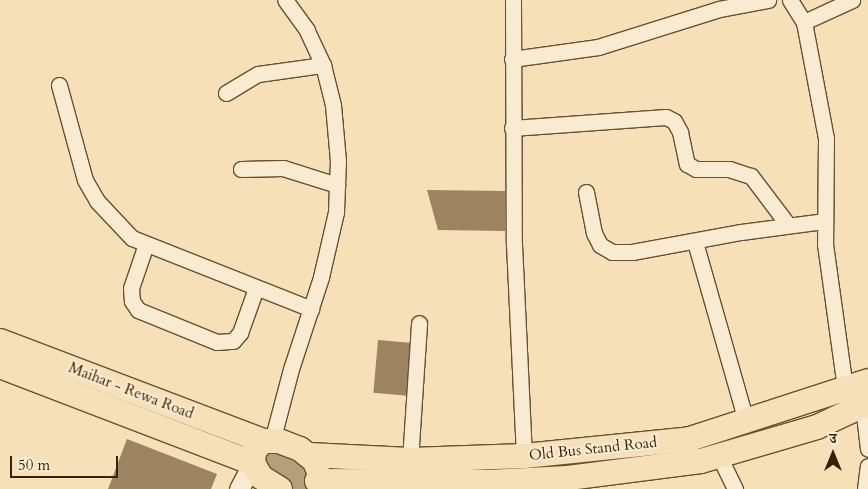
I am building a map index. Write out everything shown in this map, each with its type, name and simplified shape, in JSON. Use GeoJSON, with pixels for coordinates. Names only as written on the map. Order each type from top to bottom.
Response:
{"type":"FeatureCollection","features":[{"type":"Feature","properties":{"kind":"main road","name":"Maihar - Rewa Road"},"geometry":{"type":"LineString","coordinates":[[0,341],[267,441],[300,448],[309,455]]}},
{"type":"Feature","properties":{"kind":"main road","name":"Maihar - Rewa Road"},"geometry":{"type":"LineString","coordinates":[[0,366],[253,463]]}},
{"type":"Feature","properties":{"kind":"main road","name":"Old Bus Stand Road"},"geometry":{"type":"LineString","coordinates":[[315,485],[489,482],[558,478],[701,461],[817,427],[857,402],[868,381]]}},
{"type":"Feature","properties":{"kind":"main road","name":"Old Bus Stand Road"},"geometry":{"type":"LineString","coordinates":[[309,455],[410,460],[524,456],[690,439],[746,421],[857,402]]}},
{"type":"Feature","properties":{"kind":"main road"},"geometry":{"type":"LineString","coordinates":[[267,441],[254,451],[253,463],[261,477],[280,489]]}},
{"type":"Feature","properties":{"kind":"main road"},"geometry":{"type":"LineString","coordinates":[[309,455],[315,460],[320,475],[315,485]]}},
{"type":"Feature","properties":{"kind":"street"},"geometry":{"type":"LineString","coordinates":[[267,441],[310,310],[336,212],[337,186],[333,105],[323,65],[307,30],[286,0]]}},
{"type":"Feature","properties":{"kind":"street"},"geometry":{"type":"LineString","coordinates":[[513,0],[512,128],[524,456]]}},
{"type":"Feature","properties":{"kind":"street"},"geometry":{"type":"LineString","coordinates":[[512,59],[598,47],[719,9],[768,0]]}},
{"type":"Feature","properties":{"kind":"street"},"geometry":{"type":"LineString","coordinates":[[790,0],[804,22],[826,138],[825,244],[868,449]]}},
{"type":"Feature","properties":{"kind":"street"},"geometry":{"type":"LineString","coordinates":[[804,22],[852,0]]}},
{"type":"Feature","properties":{"kind":"street"},"geometry":{"type":"LineString","coordinates":[[226,93],[258,74],[323,65]]}},
{"type":"Feature","properties":{"kind":"street"},"geometry":{"type":"LineString","coordinates":[[59,85],[85,180],[97,201],[122,228],[146,244],[310,310]]}},
{"type":"Feature","properties":{"kind":"street"},"geometry":{"type":"LineString","coordinates":[[512,128],[666,116],[680,132],[687,164],[696,169],[729,169],[751,176],[788,225]]}},
{"type":"Feature","properties":{"kind":"street"},"geometry":{"type":"LineString","coordinates":[[241,169],[283,168],[337,186]]}},
{"type":"Feature","properties":{"kind":"street"},"geometry":{"type":"LineString","coordinates":[[586,192],[594,233],[600,245],[612,252],[632,252],[788,225],[825,221]]}},
{"type":"Feature","properties":{"kind":"street"},"geometry":{"type":"LineString","coordinates":[[695,242],[746,421]]}},
{"type":"Feature","properties":{"kind":"street"},"geometry":{"type":"LineString","coordinates":[[146,244],[131,288],[132,301],[138,310],[209,338],[227,343],[234,341],[256,288]]}},
{"type":"Feature","properties":{"kind":"street"},"geometry":{"type":"LineString","coordinates":[[410,460],[419,323]]}},
{"type":"Feature","properties":{"kind":"street"},"geometry":{"type":"LineString","coordinates":[[719,456],[735,489]]}},
{"type":"Feature","properties":{"kind":"street"},"geometry":{"type":"LineString","coordinates":[[239,489],[253,463]]}},
{"type":"Feature","properties":{"kind":"street"},"geometry":{"type":"LineString","coordinates":[[865,489],[868,466]]}},
{"type":"Feature","properties":{"kind":"shaded area"},"geometry":{"type":"Polygon","coordinates":[[[300,449],[314,489],[280,489],[254,451],[300,449]]]}},
{"type":"Feature","properties":{"kind":"building"},"geometry":{"type":"Polygon","coordinates":[[[427,190],[505,191],[505,231],[438,230],[427,190]]]}},
{"type":"Feature","properties":{"kind":"building"},"geometry":{"type":"Polygon","coordinates":[[[378,340],[415,343],[410,396],[373,393],[378,340]]]}},
{"type":"Feature","properties":{"kind":"building"},"geometry":{"type":"Polygon","coordinates":[[[127,439],[217,474],[211,489],[108,489],[127,439]]]}}]}
